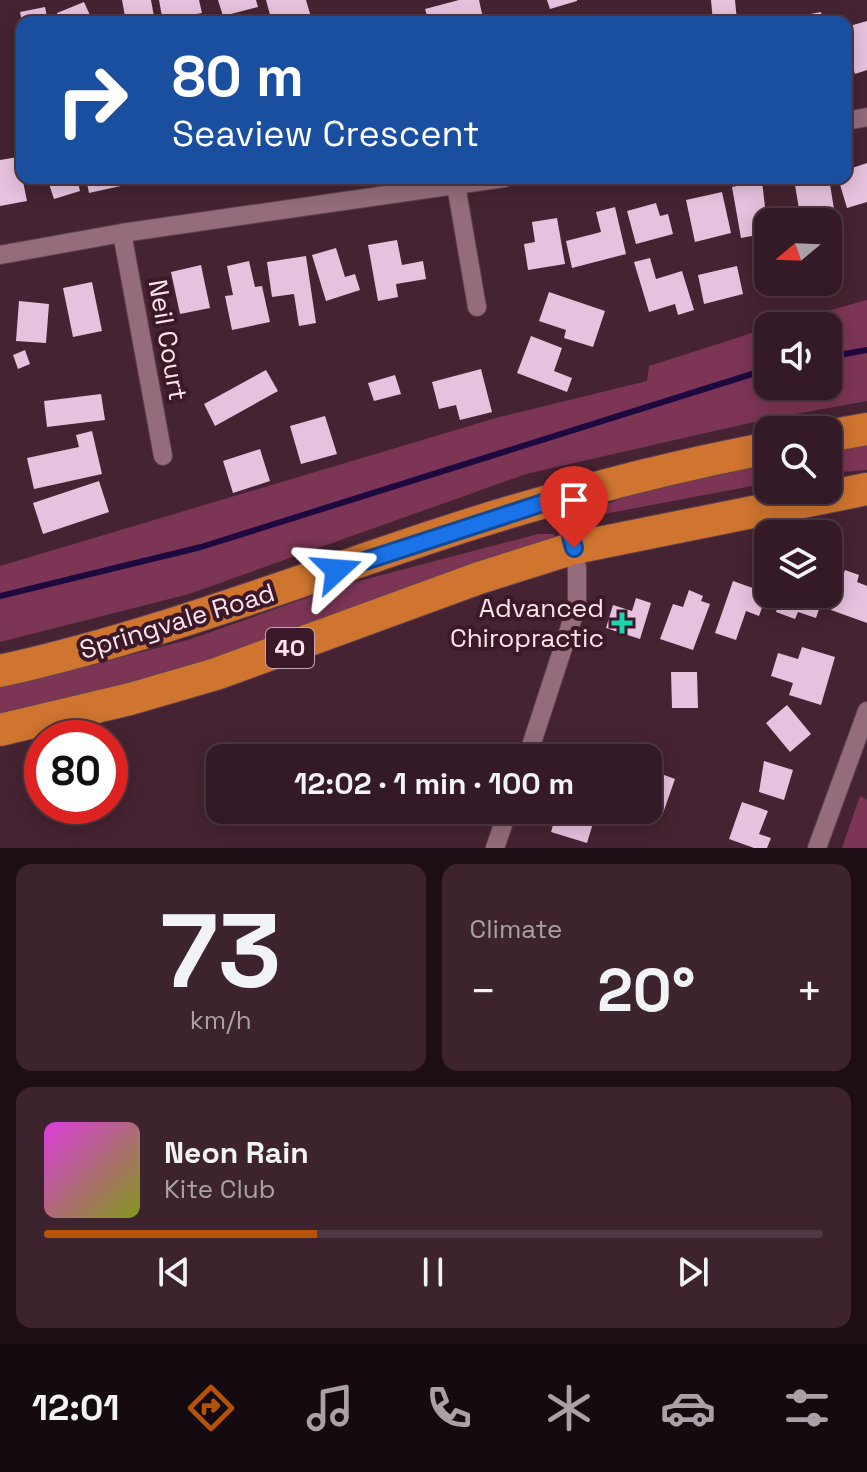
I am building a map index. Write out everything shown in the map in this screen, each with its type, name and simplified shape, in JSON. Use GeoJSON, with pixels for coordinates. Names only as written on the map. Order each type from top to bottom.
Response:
{"type":"FeatureCollection","features":[{"type":"Feature","properties":{"kind":"highway"},"geometry":{"type":"LineString","coordinates":[[842,433],[867,429]]}},
{"type":"Feature","properties":{"kind":"highway","name":"Springvale Road"},"geometry":{"type":"LineString","coordinates":[[0,671],[150,633],[421,540],[561,497],[754,451]]}},
{"type":"Feature","properties":{"kind":"highway","name":"40"},"geometry":{"type":"LineString","coordinates":[[0,730],[130,699],[216,674],[479,578],[574,548],[867,489]]}},
{"type":"Feature","properties":{"kind":"street"},"geometry":{"type":"LineString","coordinates":[[0,255],[122,233],[463,184]]}},
{"type":"Feature","properties":{"kind":"street"},"geometry":{"type":"LineString","coordinates":[[456,185],[477,307]]}},
{"type":"Feature","properties":{"kind":"street","name":"Neil Court"},"geometry":{"type":"LineString","coordinates":[[122,233],[163,456]]}},
{"type":"Feature","properties":{"kind":"street"},"geometry":{"type":"LineString","coordinates":[[532,744],[574,622],[578,593],[574,548],[561,497]]}},
{"type":"Feature","properties":{"kind":"street"},"geometry":{"type":"LineString","coordinates":[[817,848],[867,711]]}},
{"type":"Feature","properties":{"kind":"street"},"geometry":{"type":"LineString","coordinates":[[495,848],[503,824]]}},
{"type":"Feature","properties":{"kind":"shaded area"},"geometry":{"type":"Polygon","coordinates":[[[867,300],[867,401],[785,416],[754,416],[754,422],[526,474],[189,594],[0,642],[0,566],[496,418],[647,381],[649,366],[754,332],[754,400],[842,400],[842,312],[824,312],[867,300]]]}},
{"type":"Feature","properties":{"kind":"shaded area"},"geometry":{"type":"Polygon","coordinates":[[[867,444],[867,470],[842,472],[842,449],[867,444]]]}},
{"type":"Feature","properties":{"kind":"shaded area"},"geometry":{"type":"Polygon","coordinates":[[[754,467],[754,486],[598,514],[596,509],[628,495],[754,467]]]}},
{"type":"Feature","properties":{"kind":"shaded area"},"geometry":{"type":"Polygon","coordinates":[[[538,534],[554,534],[555,539],[251,650],[0,719],[0,684],[96,664],[191,639],[340,586],[538,534]]]}},
{"type":"Feature","properties":{"kind":"shaded area"},"geometry":{"type":"Polygon","coordinates":[[[860,796],[867,800],[867,848],[842,848],[860,796]]]}},
{"type":"Feature","properties":{"kind":"building"},"geometry":{"type":"Polygon","coordinates":[[[122,0],[151,0],[154,16],[125,16],[122,0]]]}},
{"type":"Feature","properties":{"kind":"building"},"geometry":{"type":"Polygon","coordinates":[[[159,0],[199,0],[202,13],[162,16],[159,0]]]}},
{"type":"Feature","properties":{"kind":"building"},"geometry":{"type":"Polygon","coordinates":[[[218,0],[256,0],[258,7],[223,16],[218,0]]]}},
{"type":"Feature","properties":{"kind":"building"},"geometry":{"type":"Polygon","coordinates":[[[266,0],[306,0],[311,16],[270,16],[266,0]]]}},
{"type":"Feature","properties":{"kind":"building"},"geometry":{"type":"Polygon","coordinates":[[[459,0],[479,0],[483,16],[427,16],[425,9],[459,0]]]}},
{"type":"Feature","properties":{"kind":"building"},"geometry":{"type":"Polygon","coordinates":[[[547,0],[577,0],[577,1],[550,9],[547,0]]]}},
{"type":"Feature","properties":{"kind":"building"},"geometry":{"type":"Polygon","coordinates":[[[711,0],[735,0],[737,16],[712,16],[711,0]]]}},
{"type":"Feature","properties":{"kind":"building"},"geometry":{"type":"Polygon","coordinates":[[[84,2],[90,16],[58,16],[57,13],[84,2]]]}},
{"type":"Feature","properties":{"kind":"building"},"geometry":{"type":"Polygon","coordinates":[[[45,7],[47,16],[21,16],[20,12],[45,7]]]}},
{"type":"Feature","properties":{"kind":"building"},"geometry":{"type":"Polygon","coordinates":[[[821,12],[822,16],[805,16],[821,12]]]}},
{"type":"Feature","properties":{"kind":"building"},"geometry":{"type":"Polygon","coordinates":[[[867,21],[867,70],[855,74],[852,64],[852,25],[867,21]]]}},
{"type":"Feature","properties":{"kind":"building"},"geometry":{"type":"Polygon","coordinates":[[[16,157],[16,184],[24,184],[27,201],[0,206],[0,160],[16,157]]]}},
{"type":"Feature","properties":{"kind":"building"},"geometry":{"type":"Polygon","coordinates":[[[867,163],[867,202],[847,208],[840,184],[852,184],[852,168],[867,163]]]}},
{"type":"Feature","properties":{"kind":"building"},"geometry":{"type":"Polygon","coordinates":[[[49,184],[78,184],[80,191],[54,199],[49,184]]]}},
{"type":"Feature","properties":{"kind":"building"},"geometry":{"type":"Polygon","coordinates":[[[87,184],[125,184],[125,185],[89,193],[87,184]]]}},
{"type":"Feature","properties":{"kind":"building"},"geometry":{"type":"Polygon","coordinates":[[[762,184],[765,208],[754,208],[754,236],[741,238],[732,187],[762,184]]]}},
{"type":"Feature","properties":{"kind":"building"},"geometry":{"type":"Polygon","coordinates":[[[795,184],[830,184],[834,208],[799,208],[795,184]]]}},
{"type":"Feature","properties":{"kind":"building"},"geometry":{"type":"Polygon","coordinates":[[[722,192],[731,233],[695,242],[686,200],[722,192]]]}},
{"type":"Feature","properties":{"kind":"building"},"geometry":{"type":"Polygon","coordinates":[[[656,203],[660,216],[668,214],[673,234],[636,244],[627,211],[656,203]]]}},
{"type":"Feature","properties":{"kind":"building"},"geometry":{"type":"Polygon","coordinates":[[[615,207],[626,254],[572,268],[566,241],[601,232],[596,212],[615,207]]]}},
{"type":"Feature","properties":{"kind":"building"},"geometry":{"type":"Polygon","coordinates":[[[557,218],[565,264],[528,270],[524,244],[535,242],[532,222],[557,218]]]}},
{"type":"Feature","properties":{"kind":"building"},"geometry":{"type":"Polygon","coordinates":[[[397,240],[402,265],[423,261],[426,279],[396,284],[398,297],[378,301],[368,245],[397,240]]]}},
{"type":"Feature","properties":{"kind":"building"},"geometry":{"type":"Polygon","coordinates":[[[336,248],[345,277],[355,274],[360,290],[326,301],[312,255],[336,248]]]}},
{"type":"Feature","properties":{"kind":"building"},"geometry":{"type":"Polygon","coordinates":[[[306,256],[316,323],[299,326],[294,294],[272,297],[267,262],[306,256]]]}},
{"type":"Feature","properties":{"kind":"building"},"geometry":{"type":"Polygon","coordinates":[[[650,258],[656,279],[682,271],[694,310],[678,315],[675,304],[649,312],[634,262],[650,258]]]}},
{"type":"Feature","properties":{"kind":"building"},"geometry":{"type":"Polygon","coordinates":[[[249,261],[255,287],[262,286],[270,322],[232,330],[225,296],[233,295],[227,266],[249,261]]]}},
{"type":"Feature","properties":{"kind":"building"},"geometry":{"type":"Polygon","coordinates":[[[201,265],[210,308],[180,314],[171,272],[201,265]]]}},
{"type":"Feature","properties":{"kind":"building"},"geometry":{"type":"Polygon","coordinates":[[[737,266],[743,294],[704,304],[698,275],[737,266]]]}},
{"type":"Feature","properties":{"kind":"building"},"geometry":{"type":"Polygon","coordinates":[[[92,282],[102,331],[73,337],[63,288],[92,282]]]}},
{"type":"Feature","properties":{"kind":"building"},"geometry":{"type":"Polygon","coordinates":[[[549,292],[605,311],[593,347],[564,338],[566,330],[539,321],[549,292]]]}},
{"type":"Feature","properties":{"kind":"building"},"geometry":{"type":"Polygon","coordinates":[[[19,301],[49,304],[46,343],[16,341],[19,301]]]}},
{"type":"Feature","properties":{"kind":"building"},"geometry":{"type":"Polygon","coordinates":[[[531,336],[562,348],[554,371],[572,378],[567,392],[517,373],[531,336]]]}},
{"type":"Feature","properties":{"kind":"building"},"geometry":{"type":"Polygon","coordinates":[[[25,350],[30,364],[18,369],[13,355],[25,350]]]}},
{"type":"Feature","properties":{"kind":"building"},"geometry":{"type":"Polygon","coordinates":[[[481,369],[492,412],[460,420],[456,405],[439,409],[432,382],[481,369]]]}},
{"type":"Feature","properties":{"kind":"building"},"geometry":{"type":"Polygon","coordinates":[[[266,370],[278,391],[215,426],[204,404],[266,370]]]}},
{"type":"Feature","properties":{"kind":"building"},"geometry":{"type":"Polygon","coordinates":[[[395,375],[401,394],[374,401],[368,383],[395,375]]]}},
{"type":"Feature","properties":{"kind":"building"},"geometry":{"type":"Polygon","coordinates":[[[101,394],[105,420],[47,427],[44,401],[101,394]]]}},
{"type":"Feature","properties":{"kind":"building"},"geometry":{"type":"Polygon","coordinates":[[[325,416],[337,454],[301,464],[290,426],[325,416]]]}},
{"type":"Feature","properties":{"kind":"building"},"geometry":{"type":"Polygon","coordinates":[[[92,431],[102,474],[34,489],[27,458],[79,447],[76,435],[92,431]]]}},
{"type":"Feature","properties":{"kind":"building"},"geometry":{"type":"Polygon","coordinates":[[[260,449],[270,481],[233,493],[223,461],[260,449]]]}},
{"type":"Feature","properties":{"kind":"building"},"geometry":{"type":"Polygon","coordinates":[[[99,481],[109,512],[43,534],[33,503],[99,481]]]}},
{"type":"Feature","properties":{"kind":"building"},"geometry":{"type":"Polygon","coordinates":[[[845,570],[859,575],[857,582],[867,586],[867,623],[831,610],[842,608],[845,570]]]}},
{"type":"Feature","properties":{"kind":"building"},"geometry":{"type":"Polygon","coordinates":[[[733,581],[754,588],[754,608],[762,608],[759,616],[746,611],[736,640],[715,633],[733,581]]]}},
{"type":"Feature","properties":{"kind":"building"},"geometry":{"type":"Polygon","coordinates":[[[689,590],[703,596],[701,601],[710,604],[693,650],[660,639],[673,604],[683,607],[689,590]]]}},
{"type":"Feature","properties":{"kind":"building"},"geometry":{"type":"Polygon","coordinates":[[[636,598],[651,603],[640,639],[606,628],[613,605],[632,611],[636,598]]]}},
{"type":"Feature","properties":{"kind":"building"},"geometry":{"type":"Polygon","coordinates":[[[777,608],[819,608],[816,618],[798,612],[795,619],[776,612],[777,608]]]}},
{"type":"Feature","properties":{"kind":"building"},"geometry":{"type":"Polygon","coordinates":[[[802,647],[835,657],[821,705],[789,695],[793,683],[771,676],[778,653],[798,659],[802,647]]]}},
{"type":"Feature","properties":{"kind":"building"},"geometry":{"type":"Polygon","coordinates":[[[671,672],[697,672],[698,708],[672,708],[671,672]]]}},
{"type":"Feature","properties":{"kind":"building"},"geometry":{"type":"Polygon","coordinates":[[[787,705],[811,734],[790,752],[766,723],[787,705]]]}},
{"type":"Feature","properties":{"kind":"building"},"geometry":{"type":"Polygon","coordinates":[[[764,761],[793,770],[784,800],[759,792],[764,761]]]}},
{"type":"Feature","properties":{"kind":"building"},"geometry":{"type":"Polygon","coordinates":[[[662,774],[675,779],[662,816],[662,774]]]}},
{"type":"Feature","properties":{"kind":"building"},"geometry":{"type":"Polygon","coordinates":[[[742,802],[768,811],[759,834],[771,838],[767,848],[754,848],[729,839],[742,802]]]}},
{"type":"Feature","properties":{"kind":"building"},"geometry":{"type":"Polygon","coordinates":[[[553,824],[593,824],[587,843],[551,832],[553,824]]]}},
{"type":"Feature","properties":{"kind":"waterway"},"geometry":{"type":"LineString","coordinates":[[842,354],[867,350]]}},
{"type":"Feature","properties":{"kind":"waterway"},"geometry":{"type":"LineString","coordinates":[[0,596],[201,547],[754,373]]}},
{"type":"Feature","properties":{"kind":"place","name":"Advanced Chiropractic"},"geometry":{"type":"Point","coordinates":[622,623]}},
{"type":"Feature","properties":{"kind":"route"},"geometry":{"type":"LineString","coordinates":[[337,570],[561,497],[574,548]]}}]}
